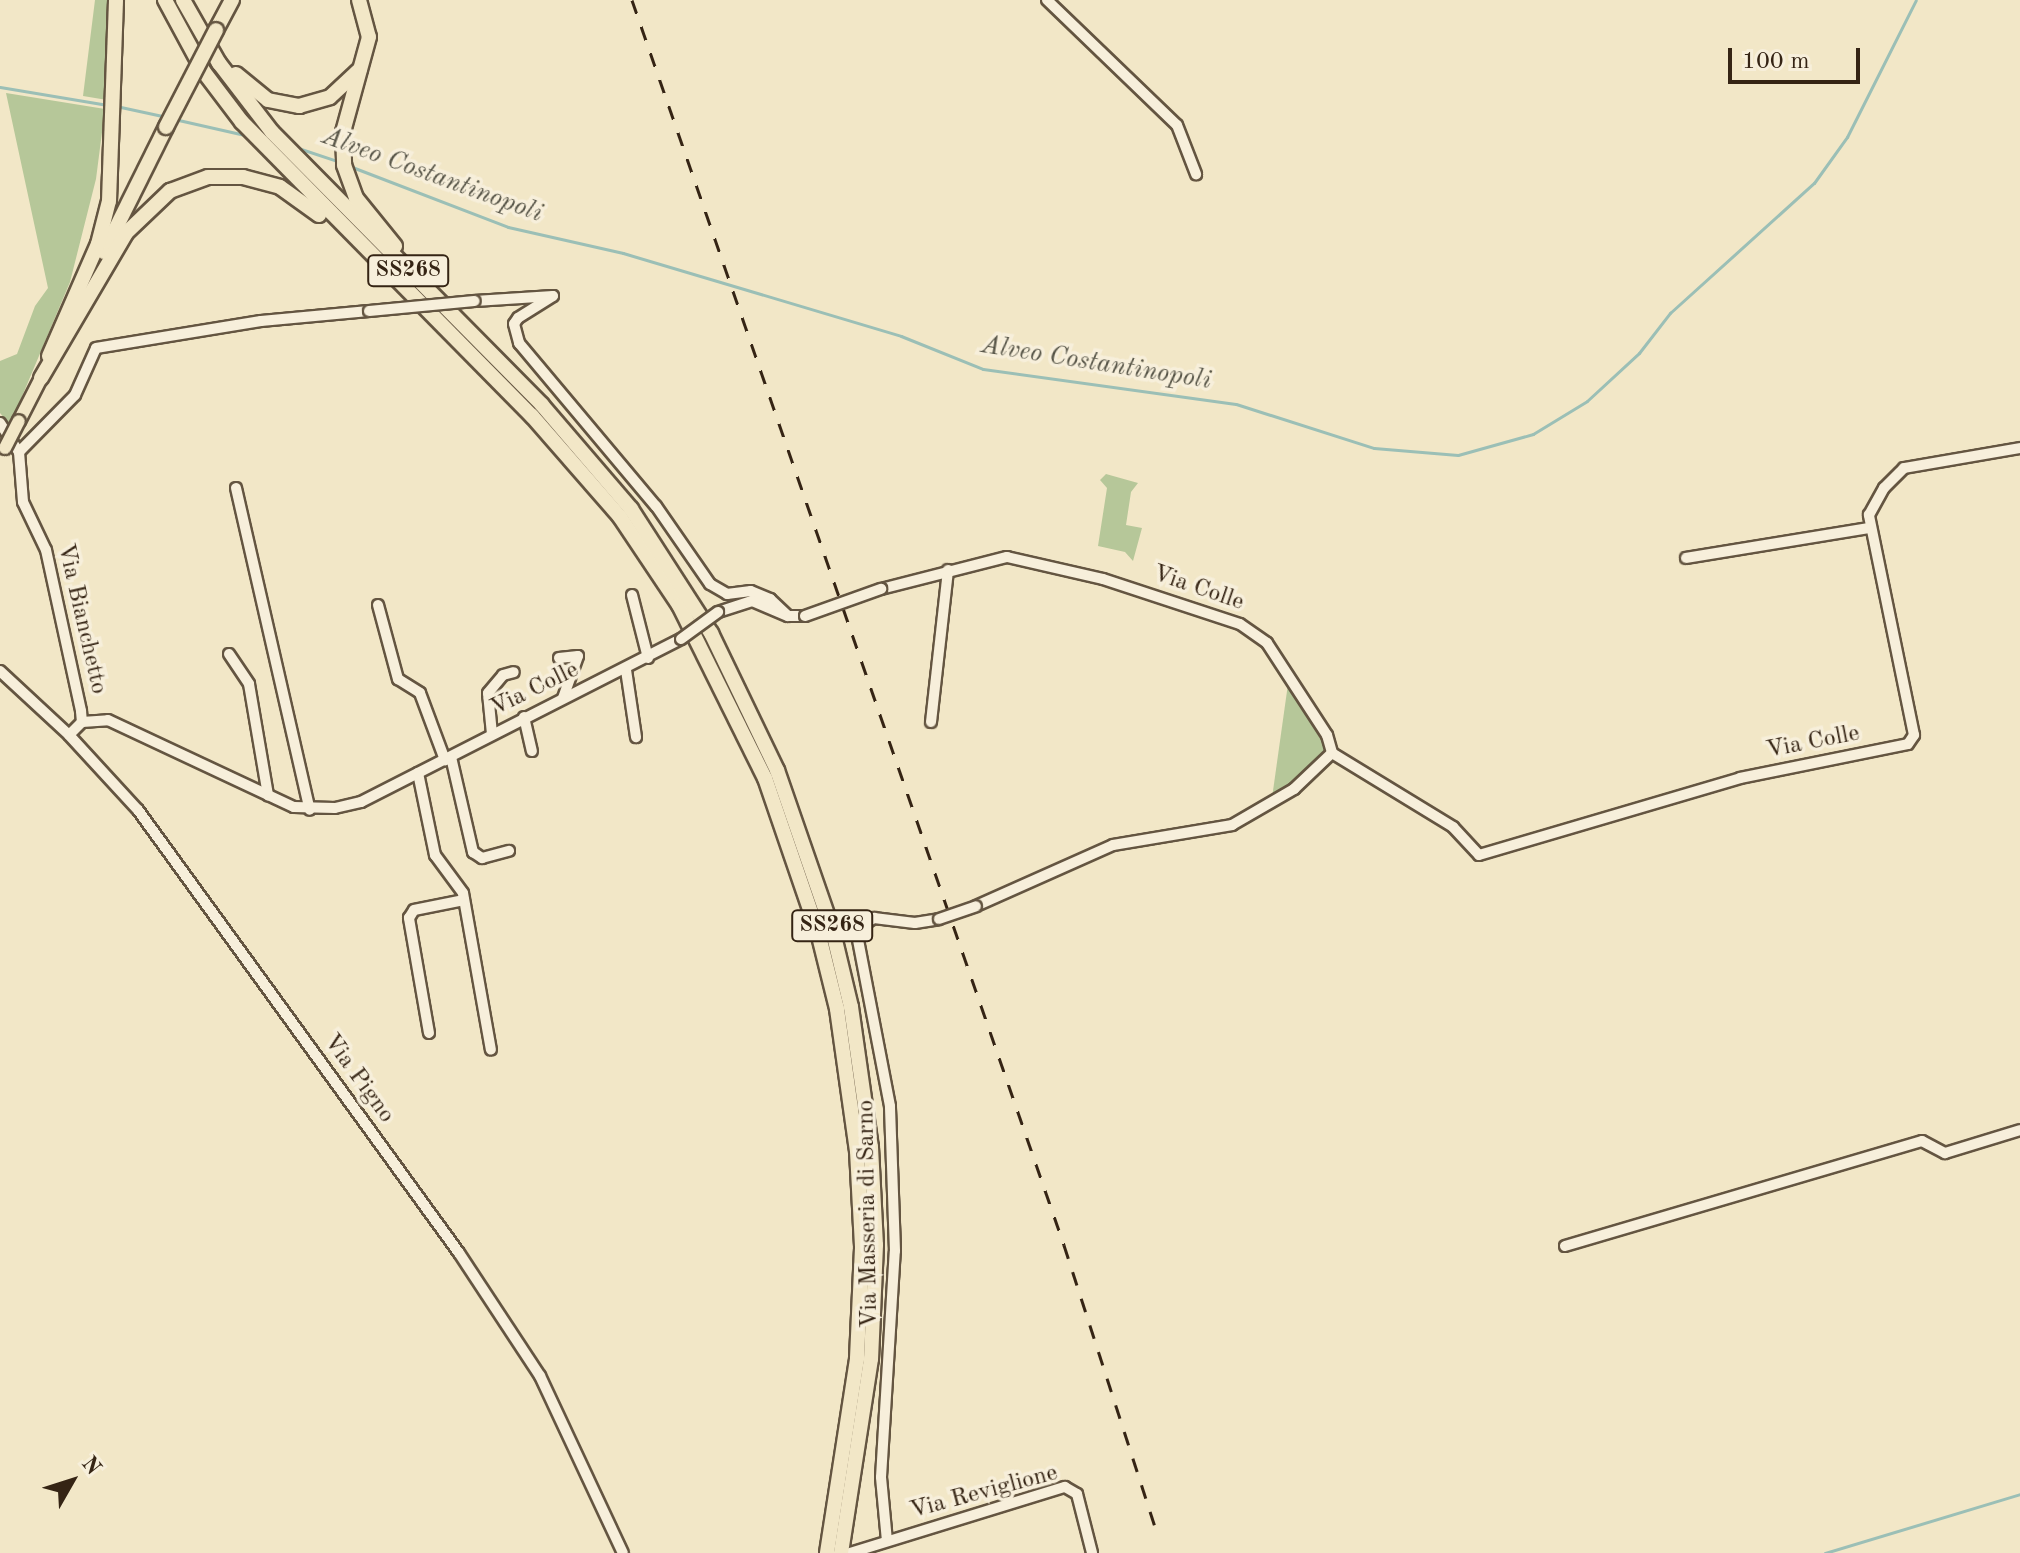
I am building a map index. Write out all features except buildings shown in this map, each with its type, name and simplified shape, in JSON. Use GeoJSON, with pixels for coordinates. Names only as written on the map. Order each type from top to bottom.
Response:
{"type":"FeatureCollection","features":[{"type":"Feature","properties":{"kind":"highway"},"geometry":{"type":"LineString","coordinates":[[41,378],[103,227],[114,116],[116,0]]}},
{"type":"Feature","properties":{"kind":"highway","name":"SS268"},"geometry":{"type":"LineString","coordinates":[[165,0],[204,72],[263,146],[584,472],[673,595],[742,726],[810,901],[849,1080],[862,1248],[851,1407],[827,1553]]}},
{"type":"Feature","properties":{"kind":"highway","name":"SS268"},"geometry":{"type":"LineString","coordinates":[[183,0],[219,63],[272,132],[594,462],[671,566],[755,721],[823,896],[864,1076],[876,1245],[866,1408],[849,1552]]}},
{"type":"Feature","properties":{"kind":"highway"},"geometry":{"type":"LineString","coordinates":[[192,0],[234,72],[268,100],[315,104],[343,88],[362,66]]}},
{"type":"Feature","properties":{"kind":"highway"},"geometry":{"type":"LineString","coordinates":[[41,378],[232,0]]}},
{"type":"Feature","properties":{"kind":"highway"},"geometry":{"type":"LineString","coordinates":[[359,0],[369,37],[345,120],[342,153],[346,173],[366,212],[451,314]]}},
{"type":"Feature","properties":{"kind":"highway"},"geometry":{"type":"LineString","coordinates":[[41,378],[139,216],[170,191],[227,176],[262,181],[302,201],[458,341]]}},
{"type":"Feature","properties":{"kind":"main road"},"geometry":{"type":"LineString","coordinates":[[2,452],[41,378]]}},
{"type":"Feature","properties":{"kind":"street"},"geometry":{"type":"LineString","coordinates":[[1047,0],[1177,125],[1196,174]]}},
{"type":"Feature","properties":{"kind":"street"},"geometry":{"type":"LineString","coordinates":[[19,452],[75,395],[98,344],[261,321],[553,296],[518,318],[514,324],[519,343],[656,506],[710,584],[727,594],[751,591],[770,599],[788,616]]}},
{"type":"Feature","properties":{"kind":"street","name":"Via Bianchetto"},"geometry":{"type":"LineString","coordinates":[[0,423],[19,452],[23,502],[46,550],[82,722],[69,735]]}},
{"type":"Feature","properties":{"kind":"street"},"geometry":{"type":"LineString","coordinates":[[1686,558],[1869,528],[1876,498],[1904,468],[2020,448]]}},
{"type":"Feature","properties":{"kind":"street"},"geometry":{"type":"LineString","coordinates":[[236,488],[310,810]]}},
{"type":"Feature","properties":{"kind":"street","name":"Via Colle"},"geometry":{"type":"LineString","coordinates":[[82,722],[108,720],[268,795],[310,810],[361,802],[524,717],[626,670],[681,639],[718,612],[752,601],[788,616],[805,616],[881,589],[948,570],[996,557],[1017,558],[1118,583],[1240,624],[1267,643],[1327,735],[1332,753],[1443,820],[1479,855],[1740,778],[1908,744],[1914,735],[1869,528]]}},
{"type":"Feature","properties":{"kind":"street"},"geometry":{"type":"LineString","coordinates":[[931,722],[948,570]]}},
{"type":"Feature","properties":{"kind":"street"},"geometry":{"type":"LineString","coordinates":[[632,595],[648,658]]}},
{"type":"Feature","properties":{"kind":"street"},"geometry":{"type":"LineString","coordinates":[[378,605],[398,679],[420,693],[448,758],[473,852],[482,858],[509,851]]}},
{"type":"Feature","properties":{"kind":"street"},"geometry":{"type":"LineString","coordinates":[[229,654],[249,684],[268,795]]}},
{"type":"Feature","properties":{"kind":"street"},"geometry":{"type":"LineString","coordinates":[[559,658],[578,656],[563,698]]}},
{"type":"Feature","properties":{"kind":"street"},"geometry":{"type":"LineString","coordinates":[[626,670],[636,737]]}},
{"type":"Feature","properties":{"kind":"street","name":"Via Pigno"},"geometry":{"type":"LineString","coordinates":[[0,671],[69,735],[185,871],[513,1331],[579,1452],[623,1553]]}},
{"type":"Feature","properties":{"kind":"street"},"geometry":{"type":"LineString","coordinates":[[492,734],[488,693],[503,675],[514,672]]}},
{"type":"Feature","properties":{"kind":"street"},"geometry":{"type":"LineString","coordinates":[[524,717],[532,751]]}},
{"type":"Feature","properties":{"kind":"street","name":"Via Masseria di Sarno"},"geometry":{"type":"LineString","coordinates":[[887,1541],[881,1477],[895,1251],[890,1106],[856,937],[860,925],[874,918],[915,923],[939,919],[976,906],[1113,845],[1232,825],[1294,789],[1332,753]]}},
{"type":"Feature","properties":{"kind":"street"},"geometry":{"type":"LineString","coordinates":[[418,773],[435,855],[460,885],[464,900],[491,1050]]}},
{"type":"Feature","properties":{"kind":"street"},"geometry":{"type":"LineString","coordinates":[[429,1033],[409,918],[414,910],[464,900]]}},
{"type":"Feature","properties":{"kind":"street"},"geometry":{"type":"LineString","coordinates":[[1565,1246],[1922,1141],[1945,1153],[2020,1130]]}},
{"type":"Feature","properties":{"kind":"street","name":"Via Reviglione"},"geometry":{"type":"LineString","coordinates":[[849,1552],[1065,1487],[1077,1494],[1092,1553]]}},
{"type":"Feature","properties":{"kind":"green space"},"geometry":{"type":"Polygon","coordinates":[[[95,0],[112,0],[107,100],[83,96],[95,0]]]}},
{"type":"Feature","properties":{"kind":"green space"},"geometry":{"type":"Polygon","coordinates":[[[6,93],[105,109],[96,179],[70,282],[10,425],[0,413],[0,361],[17,354],[35,306],[48,288],[6,93]]]}},
{"type":"Feature","properties":{"kind":"green space"},"geometry":{"type":"Polygon","coordinates":[[[1106,474],[1138,483],[1131,492],[1126,525],[1142,528],[1133,561],[1125,552],[1098,546],[1107,488],[1100,480],[1106,474]]]}},
{"type":"Feature","properties":{"kind":"green space"},"geometry":{"type":"Polygon","coordinates":[[[1288,684],[1326,748],[1310,770],[1272,798],[1288,684]]]}},
{"type":"Feature","properties":{"kind":"waterway","name":"Alveo Costantinopoli"},"geometry":{"type":"LineString","coordinates":[[352,167],[508,227],[623,253],[901,336],[983,369],[1236,404],[1374,448],[1458,455],[1533,434],[1587,401],[1639,353],[1670,313],[1814,183],[1847,137],[1916,0]]}},
{"type":"Feature","properties":{"kind":"waterway","name":"Alveo Costantinopoli"},"geometry":{"type":"LineString","coordinates":[[0,87],[108,105]]}},
{"type":"Feature","properties":{"kind":"waterway","name":"Alveo Costantinopoli"},"geometry":{"type":"LineString","coordinates":[[116,106],[167,117]]}},
{"type":"Feature","properties":{"kind":"waterway","name":"Alveo Costantinopoli"},"geometry":{"type":"LineString","coordinates":[[174,119],[249,136]]}},
{"type":"Feature","properties":{"kind":"waterway","name":"Alveo Costantinopoli"},"geometry":{"type":"LineString","coordinates":[[295,147],[337,161]]}},
{"type":"Feature","properties":{"kind":"waterway"},"geometry":{"type":"LineString","coordinates":[[1825,1553],[2020,1494]]}},
{"type":"Feature","properties":{"kind":"railway"},"geometry":{"type":"LineString","coordinates":[[632,0],[1064,1245],[1157,1533]]}}]}
